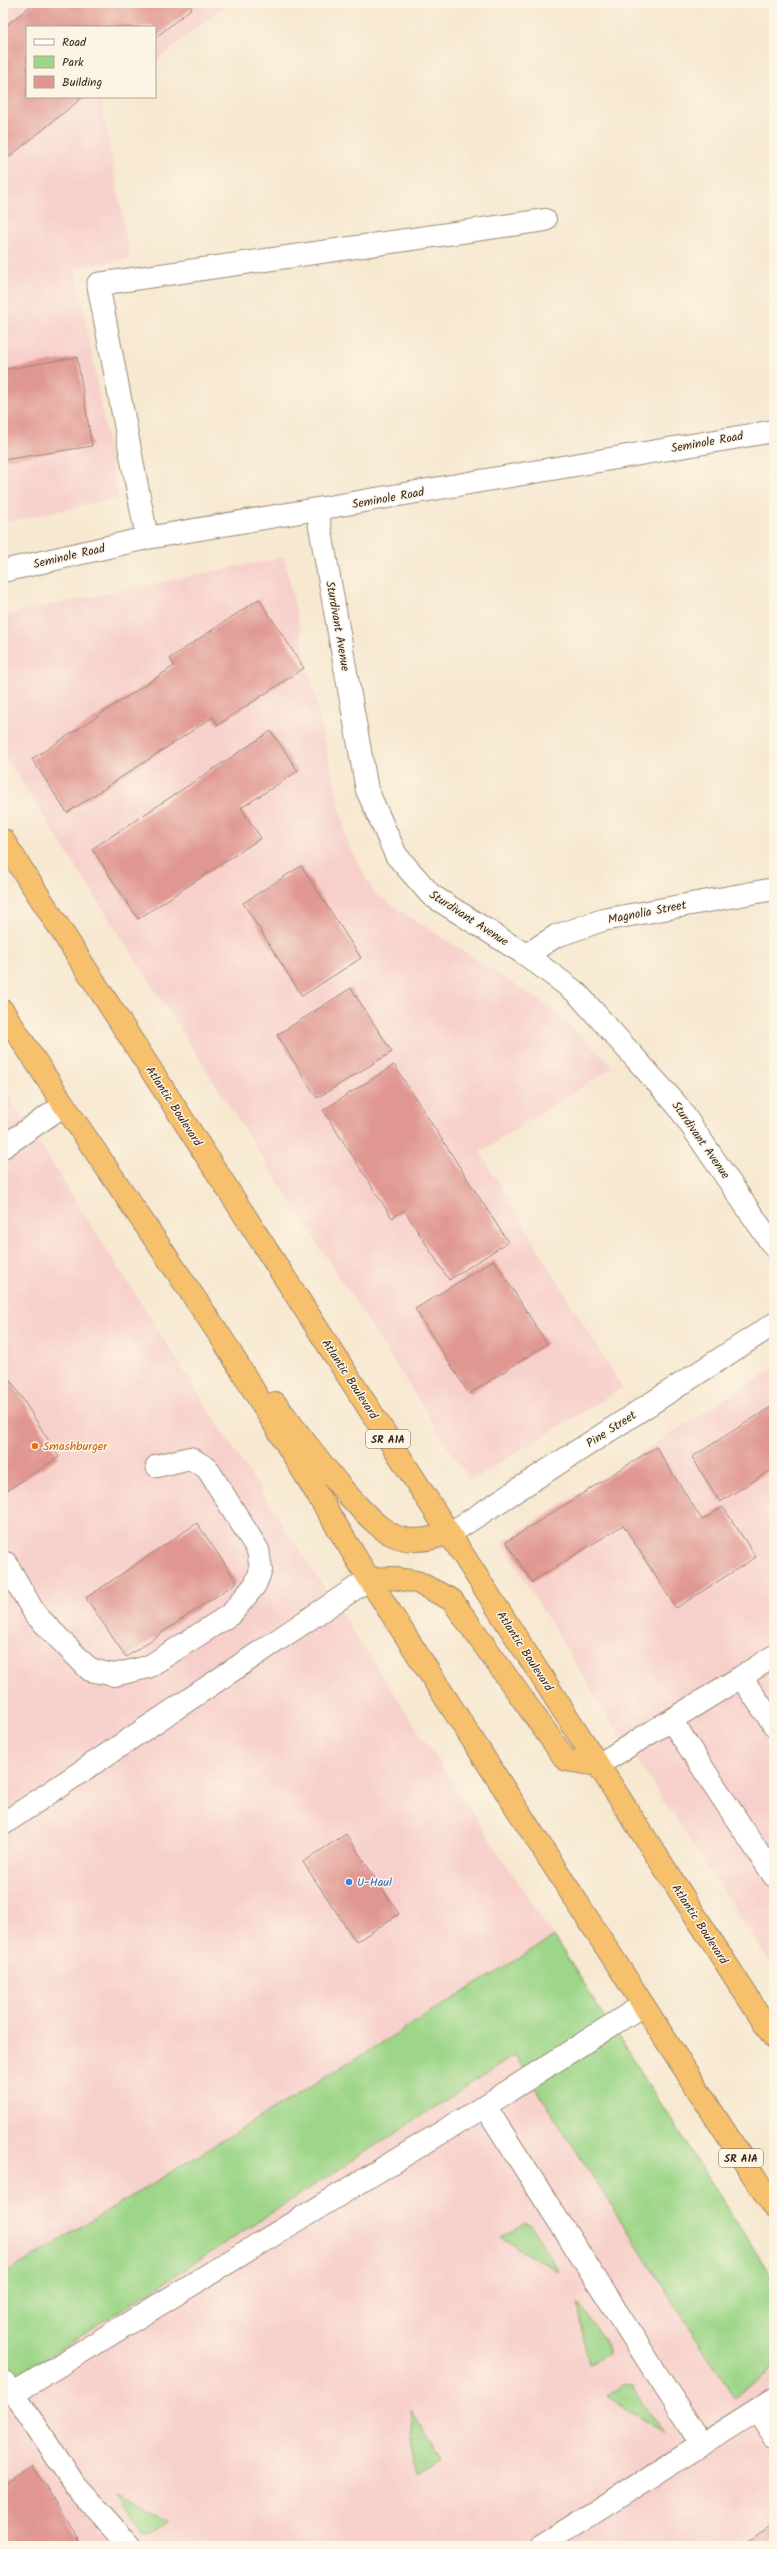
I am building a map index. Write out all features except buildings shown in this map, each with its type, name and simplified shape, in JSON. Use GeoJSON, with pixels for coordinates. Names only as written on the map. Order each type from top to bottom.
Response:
{"type":"FeatureCollection","features":[{"type":"Feature","properties":{"kind":"highway","name":"Atlantic Boulevard"},"geometry":{"type":"LineString","coordinates":[[3,840],[774,2038]]}},
{"type":"Feature","properties":{"kind":"highway","name":"SR A1A"},"geometry":{"type":"LineString","coordinates":[[3,1011],[64,1105],[221,1337],[369,1579],[774,2208]]}},
{"type":"Feature","properties":{"kind":"highway"},"geometry":{"type":"LineString","coordinates":[[221,1337],[366,1515],[392,1535],[420,1542],[449,1534]]}},
{"type":"Feature","properties":{"kind":"highway"},"geometry":{"type":"LineString","coordinates":[[369,1579],[392,1578],[417,1582],[452,1600],[566,1760],[598,1765]]}},
{"type":"Feature","properties":{"kind":"street"},"geometry":{"type":"LineString","coordinates":[[147,538],[98,284],[544,220]]}},
{"type":"Feature","properties":{"kind":"street","name":"Seminole Road"},"geometry":{"type":"LineString","coordinates":[[3,571],[147,538],[774,431]]}},
{"type":"Feature","properties":{"kind":"street","name":"Sturdivant Avenue"},"geometry":{"type":"LineString","coordinates":[[317,510],[367,790],[396,855],[431,895],[526,955],[577,994],[677,1105],[774,1247]]}},
{"type":"Feature","properties":{"kind":"street","name":"Magnolia Street"},"geometry":{"type":"LineString","coordinates":[[526,955],[556,936],[603,920],[774,889]]}},
{"type":"Feature","properties":{"kind":"street"},"geometry":{"type":"LineString","coordinates":[[3,1147],[64,1105]]}},
{"type":"Feature","properties":{"kind":"street","name":"Pine Street"},"geometry":{"type":"LineString","coordinates":[[449,1534],[774,1324]]}},
{"type":"Feature","properties":{"kind":"street"},"geometry":{"type":"LineString","coordinates":[[6,1563],[36,1614],[90,1670],[114,1675],[148,1667],[225,1618],[256,1585],[261,1570],[258,1550],[207,1468],[190,1458],[157,1466]]}},
{"type":"Feature","properties":{"kind":"street"},"geometry":{"type":"LineString","coordinates":[[6,1815],[369,1579]]}},
{"type":"Feature","properties":{"kind":"street"},"geometry":{"type":"LineString","coordinates":[[598,1765],[774,1656]]}},
{"type":"Feature","properties":{"kind":"street"},"geometry":{"type":"LineString","coordinates":[[741,1676],[774,1725]]}},
{"type":"Feature","properties":{"kind":"street"},"geometry":{"type":"LineString","coordinates":[[671,1720],[774,1876]]}},
{"type":"Feature","properties":{"kind":"street"},"geometry":{"type":"LineString","coordinates":[[130,2546],[75,2485],[8,2387],[485,2106],[642,2005]]}},
{"type":"Feature","properties":{"kind":"street"},"geometry":{"type":"LineString","coordinates":[[485,2106],[702,2445]]}},
{"type":"Feature","properties":{"kind":"street"},"geometry":{"type":"LineString","coordinates":[[541,2546],[766,2405],[774,2436]]}},
{"type":"Feature","properties":{"kind":"shaded area"},"geometry":{"type":"Polygon","coordinates":[[[3,3],[228,3],[156,60],[156,26],[26,26],[26,98],[109,98],[102,103],[130,259],[76,268],[118,498],[3,523],[3,3]]]}},
{"type":"Feature","properties":{"kind":"shaded area"},"geometry":{"type":"Polygon","coordinates":[[[284,557],[348,845],[375,894],[557,1012],[613,1067],[480,1152],[622,1388],[470,1481],[3,753],[3,615],[284,557]]]}},
{"type":"Feature","properties":{"kind":"shaded area"},"geometry":{"type":"Polygon","coordinates":[[[3,1086],[238,1456],[554,1937],[774,2280],[774,2546],[3,2546],[3,1086]]]}},
{"type":"Feature","properties":{"kind":"shaded area"},"geometry":{"type":"Polygon","coordinates":[[[774,1368],[774,1969],[600,1704],[501,1542],[774,1368]]]}},
{"type":"Feature","properties":{"kind":"green space"},"geometry":{"type":"Polygon","coordinates":[[[554,1937],[774,2280],[774,2369],[734,2398],[515,2055],[35,2366],[3,2395],[3,2275],[554,1937]]]}},
{"type":"Feature","properties":{"kind":"green space"},"geometry":{"type":"Polygon","coordinates":[[[523,2223],[531,2226],[559,2272],[501,2238],[523,2223]]]}},
{"type":"Feature","properties":{"kind":"green space"},"geometry":{"type":"Polygon","coordinates":[[[578,2302],[608,2346],[608,2354],[588,2365],[578,2302]]]}},
{"type":"Feature","properties":{"kind":"green space"},"geometry":{"type":"Polygon","coordinates":[[[623,2383],[632,2386],[663,2433],[607,2396],[623,2383]]]}},
{"type":"Feature","properties":{"kind":"green space"},"geometry":{"type":"Polygon","coordinates":[[[410,2410],[442,2459],[419,2473],[410,2410]]]}},
{"type":"Feature","properties":{"kind":"green space"},"geometry":{"type":"Polygon","coordinates":[[[116,2492],[122,2493],[169,2522],[151,2535],[143,2534],[116,2492]]]}},
{"type":"Feature","properties":{"kind":"place","name":"Smashburger"},"geometry":{"type":"Point","coordinates":[35,1446]}},
{"type":"Feature","properties":{"kind":"place","name":"U-Haul"},"geometry":{"type":"Point","coordinates":[349,1882]}}]}
